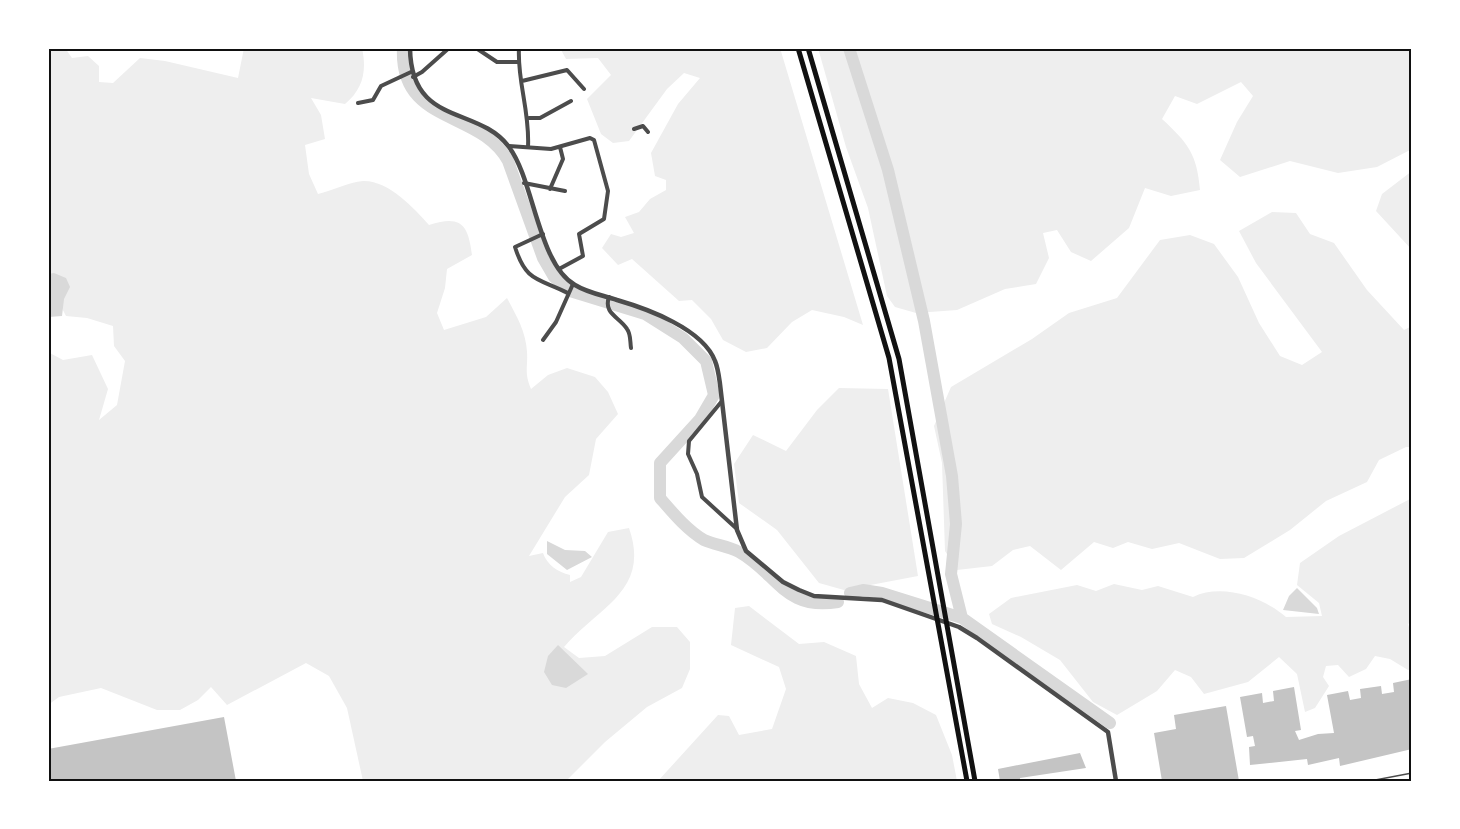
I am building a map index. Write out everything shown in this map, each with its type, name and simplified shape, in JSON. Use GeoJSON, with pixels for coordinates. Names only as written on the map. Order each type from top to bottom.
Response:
{"type":"FeatureCollection","features":[{"type":"Feature","properties":{"kind":"main road"},"geometry":{"type":"LineString","coordinates":[[798,48],[889,358],[966,781]]}},
{"type":"Feature","properties":{"kind":"main road"},"geometry":{"type":"LineString","coordinates":[[808,48],[898,359],[975,781]]}},
{"type":"Feature","properties":{"kind":"street"},"geometry":{"type":"LineString","coordinates":[[410,48],[411,74],[422,92],[444,110],[486,129],[509,146],[524,183],[539,236],[572,286],[608,300],[651,311],[697,337],[715,361],[737,530],[746,551],[783,582],[814,596],[882,600],[959,627],[977,638],[1108,732],[1116,781]]}},
{"type":"Feature","properties":{"kind":"street"},"geometry":{"type":"LineString","coordinates":[[358,103],[373,100],[381,86],[402,75],[422,72],[449,48]]}},
{"type":"Feature","properties":{"kind":"street"},"geometry":{"type":"LineString","coordinates":[[476,48],[497,62],[519,62]]}},
{"type":"Feature","properties":{"kind":"street"},"geometry":{"type":"LineString","coordinates":[[519,48],[519,62],[529,118],[528,147]]}},
{"type":"Feature","properties":{"kind":"street"},"geometry":{"type":"LineString","coordinates":[[522,81],[567,70],[585,89]]}},
{"type":"Feature","properties":{"kind":"street"},"geometry":{"type":"LineString","coordinates":[[529,118],[540,118],[572,101]]}},
{"type":"Feature","properties":{"kind":"street"},"geometry":{"type":"LineString","coordinates":[[634,129],[643,126],[648,132]]}},
{"type":"Feature","properties":{"kind":"street"},"geometry":{"type":"LineString","coordinates":[[509,146],[551,149],[577,140],[592,139],[603,168],[608,191],[603,220],[579,234],[583,256],[559,269]]}},
{"type":"Feature","properties":{"kind":"street"},"geometry":{"type":"LineString","coordinates":[[550,189],[563,159],[560,147]]}},
{"type":"Feature","properties":{"kind":"street"},"geometry":{"type":"LineString","coordinates":[[524,183],[565,191]]}},
{"type":"Feature","properties":{"kind":"street"},"geometry":{"type":"LineString","coordinates":[[539,236],[515,247],[521,266],[531,277],[568,293]]}},
{"type":"Feature","properties":{"kind":"street"},"geometry":{"type":"LineString","coordinates":[[543,340],[556,322],[572,286]]}},
{"type":"Feature","properties":{"kind":"street"},"geometry":{"type":"LineString","coordinates":[[608,300],[609,312],[627,329],[631,348]]}},
{"type":"Feature","properties":{"kind":"street"},"geometry":{"type":"LineString","coordinates":[[722,401],[689,441],[688,454],[697,474],[702,497],[737,530]]}},
{"type":"Feature","properties":{"kind":"lane"},"geometry":{"type":"LineString","coordinates":[[1370,781],[1412,773]]}},
{"type":"Feature","properties":{"kind":"shaded area"},"geometry":{"type":"Polygon","coordinates":[[[48,48],[65,48],[72,58],[88,56],[99,66],[99,82],[113,83],[140,58],[165,61],[238,78],[244,48],[362,48],[364,72],[360,86],[345,104],[311,98],[321,115],[325,139],[305,145],[309,174],[318,194],[358,182],[372,182],[400,196],[429,225],[449,221],[461,225],[468,236],[472,255],[447,269],[445,288],[437,313],[444,330],[486,317],[507,298],[525,337],[527,374],[531,389],[548,375],[567,368],[595,377],[608,392],[618,414],[596,439],[589,475],[565,497],[529,556],[543,553],[554,567],[570,575],[570,582],[581,577],[608,532],[629,528],[634,550],[633,568],[627,583],[618,596],[564,647],[579,658],[605,656],[652,627],[677,627],[690,642],[690,669],[682,688],[647,707],[605,742],[566,781],[363,781],[347,708],[329,676],[306,663],[227,705],[211,687],[198,700],[180,710],[157,710],[101,688],[59,697],[48,705],[48,352],[63,360],[92,355],[108,389],[99,420],[117,405],[125,361],[114,346],[113,326],[87,318],[66,316],[48,281],[48,48]]]}},
{"type":"Feature","properties":{"kind":"shaded area"},"geometry":{"type":"Polygon","coordinates":[[[560,48],[780,48],[863,325],[844,317],[812,310],[792,322],[767,348],[746,352],[723,340],[711,319],[692,300],[679,301],[632,259],[618,265],[602,248],[611,234],[621,237],[634,233],[625,217],[639,212],[650,199],[666,190],[666,180],[655,176],[651,153],[678,104],[700,78],[684,73],[667,89],[629,141],[613,143],[601,134],[587,99],[611,75],[598,58],[566,59],[560,48]]]}},
{"type":"Feature","properties":{"kind":"shaded area"},"geometry":{"type":"Polygon","coordinates":[[[818,48],[1412,48],[1412,149],[1377,167],[1338,173],[1290,161],[1240,177],[1220,160],[1237,122],[1253,96],[1241,82],[1197,104],[1175,96],[1162,119],[1190,150],[1199,178],[1200,190],[1171,196],[1145,188],[1129,228],[1091,261],[1071,252],[1057,230],[1043,233],[1049,258],[1036,284],[1005,289],[957,310],[916,313],[895,307],[887,296],[868,208],[846,147],[818,48]]]}},
{"type":"Feature","properties":{"kind":"shaded area"},"geometry":{"type":"Polygon","coordinates":[[[1412,171],[1412,250],[1376,211],[1382,194],[1412,171]]]}},
{"type":"Feature","properties":{"kind":"shaded area"},"geometry":{"type":"Polygon","coordinates":[[[1272,212],[1296,213],[1310,234],[1334,243],[1367,290],[1404,330],[1412,326],[1412,447],[1406,447],[1379,460],[1367,482],[1326,501],[1290,530],[1244,558],[1220,559],[1179,543],[1152,549],[1128,542],[1113,548],[1094,542],[1061,570],[1030,546],[1013,550],[992,566],[957,570],[945,551],[942,463],[934,426],[951,387],[1032,339],[1069,313],[1117,298],[1160,240],[1190,235],[1214,244],[1238,277],[1259,323],[1280,356],[1302,365],[1322,352],[1256,263],[1239,231],[1272,212]]]}},
{"type":"Feature","properties":{"kind":"shaded area"},"geometry":{"type":"Polygon","coordinates":[[[54,273],[66,278],[70,287],[64,299],[62,316],[49,317],[48,274],[54,273]]]}},
{"type":"Feature","properties":{"kind":"shaded area"},"geometry":{"type":"Polygon","coordinates":[[[839,388],[888,389],[918,576],[844,590],[819,583],[777,530],[739,503],[734,464],[753,435],[786,451],[817,410],[839,388]]]}},
{"type":"Feature","properties":{"kind":"shaded area"},"geometry":{"type":"Polygon","coordinates":[[[1412,498],[1412,621],[1408,624],[1412,637],[1412,669],[1408,670],[1390,659],[1375,656],[1366,669],[1349,677],[1338,665],[1326,666],[1323,677],[1329,686],[1315,708],[1305,712],[1297,674],[1279,657],[1248,682],[1204,694],[1191,677],[1175,670],[1157,691],[1117,715],[1093,702],[1060,660],[1021,637],[992,624],[989,614],[1011,598],[1077,585],[1096,591],[1114,584],[1142,590],[1158,586],[1193,597],[1217,591],[1242,594],[1266,603],[1286,617],[1322,616],[1319,603],[1297,585],[1300,563],[1339,536],[1412,498]]]}},
{"type":"Feature","properties":{"kind":"shaded area"},"geometry":{"type":"Polygon","coordinates":[[[547,541],[565,550],[585,551],[592,557],[567,570],[547,554],[547,541]]]}},
{"type":"Feature","properties":{"kind":"shaded area"},"geometry":{"type":"Polygon","coordinates":[[[1297,588],[1317,608],[1319,614],[1283,610],[1289,596],[1297,588]]]}},
{"type":"Feature","properties":{"kind":"shaded area"},"geometry":{"type":"Polygon","coordinates":[[[749,606],[799,644],[824,642],[856,656],[859,684],[872,708],[888,698],[913,703],[936,715],[952,755],[957,781],[658,781],[718,715],[729,716],[739,735],[772,729],[786,689],[779,667],[731,645],[735,608],[749,606]]]}},
{"type":"Feature","properties":{"kind":"shaded area"},"geometry":{"type":"Polygon","coordinates":[[[558,645],[588,674],[566,688],[552,685],[544,672],[548,656],[558,645]]]}},
{"type":"Feature","properties":{"kind":"building"},"geometry":{"type":"Polygon","coordinates":[[[1412,679],[1412,749],[1340,766],[1339,758],[1308,765],[1307,759],[1250,765],[1249,747],[1255,746],[1253,736],[1247,737],[1240,697],[1262,693],[1263,703],[1274,701],[1273,691],[1294,687],[1301,730],[1295,731],[1299,740],[1318,734],[1334,733],[1327,695],[1348,691],[1350,700],[1361,698],[1360,689],[1381,686],[1382,694],[1394,692],[1393,683],[1412,679]]]}},
{"type":"Feature","properties":{"kind":"building"},"geometry":{"type":"Polygon","coordinates":[[[1226,706],[1239,781],[1162,781],[1154,733],[1176,729],[1174,715],[1226,706]]]}},
{"type":"Feature","properties":{"kind":"building"},"geometry":{"type":"Polygon","coordinates":[[[224,717],[236,781],[48,781],[48,749],[224,717]]]}},
{"type":"Feature","properties":{"kind":"building"},"geometry":{"type":"Polygon","coordinates":[[[1080,753],[1086,768],[1020,778],[1020,781],[1000,781],[998,769],[1080,753]]]}},
{"type":"Feature","properties":{"kind":"waterway"},"geometry":{"type":"LineString","coordinates":[[403,48],[405,73],[414,91],[427,104],[479,132],[495,144],[508,161],[543,258],[554,277],[570,291],[645,314],[683,338],[706,361],[714,395],[700,419],[660,463],[660,498],[680,521],[698,536],[708,542],[739,552],[793,596],[805,601],[838,602]]}},
{"type":"Feature","properties":{"kind":"waterway"},"geometry":{"type":"LineString","coordinates":[[849,48],[888,170],[924,321],[952,476],[956,524],[951,574],[962,618]]}},
{"type":"Feature","properties":{"kind":"waterway"},"geometry":{"type":"LineString","coordinates":[[850,593],[863,590],[882,593],[962,618],[1110,723]]}}]}
